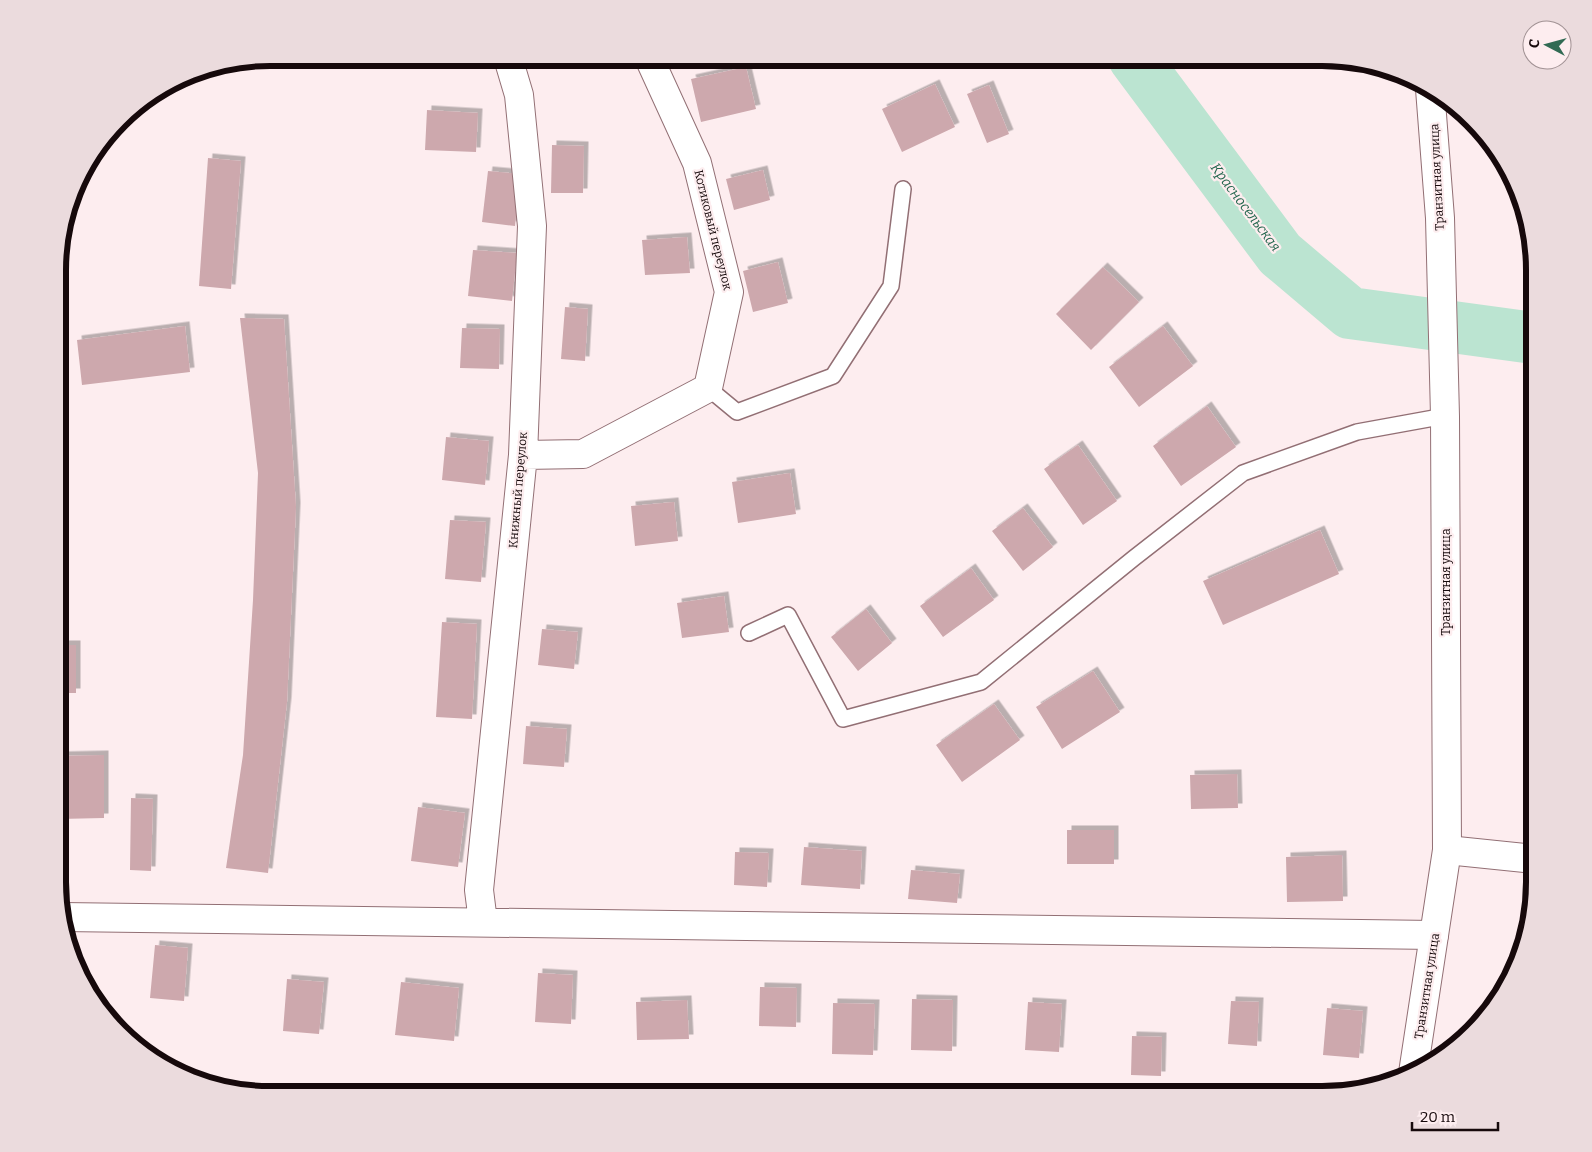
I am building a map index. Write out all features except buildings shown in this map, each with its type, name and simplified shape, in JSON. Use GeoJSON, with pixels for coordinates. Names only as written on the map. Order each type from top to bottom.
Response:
{"type":"FeatureCollection","features":[{"type":"Feature","properties":{"kind":"street","name":"Книжный переулок"},"geometry":{"type":"LineString","coordinates":[[483,922],[479,890],[523,455],[532,226],[518,95],[510,66]]}},
{"type":"Feature","properties":{"kind":"street","name":"Котиковый переулок"},"geometry":{"type":"LineString","coordinates":[[653,66],[697,163],[729,292],[708,388]]}},
{"type":"Feature","properties":{"kind":"street","name":"Транзитная улица"},"geometry":{"type":"LineString","coordinates":[[1414,1064],[1447,850],[1445,405],[1440,218],[1431,98]]}},
{"type":"Feature","properties":{"kind":"street"},"geometry":{"type":"LineString","coordinates":[[523,455],[583,454],[708,388]]}},
{"type":"Feature","properties":{"kind":"street"},"geometry":{"type":"LineString","coordinates":[[1447,850],[1526,858]]}},
{"type":"Feature","properties":{"kind":"street"},"geometry":{"type":"LineString","coordinates":[[69,916],[1434,935]]}},
{"type":"Feature","properties":{"kind":"lane"},"geometry":{"type":"LineString","coordinates":[[708,388],[737,412],[832,376],[891,286],[903,189]]}},
{"type":"Feature","properties":{"kind":"lane"},"geometry":{"type":"LineString","coordinates":[[749,633],[788,614],[843,719],[981,682],[1134,558],[1243,474],[1357,432],[1445,405]]}},
{"type":"Feature","properties":{"kind":"waterway","name":"Красносельская"},"geometry":{"type":"LineString","coordinates":[[1140,66],[1280,254],[1350,313],[1526,337]]}}]}
